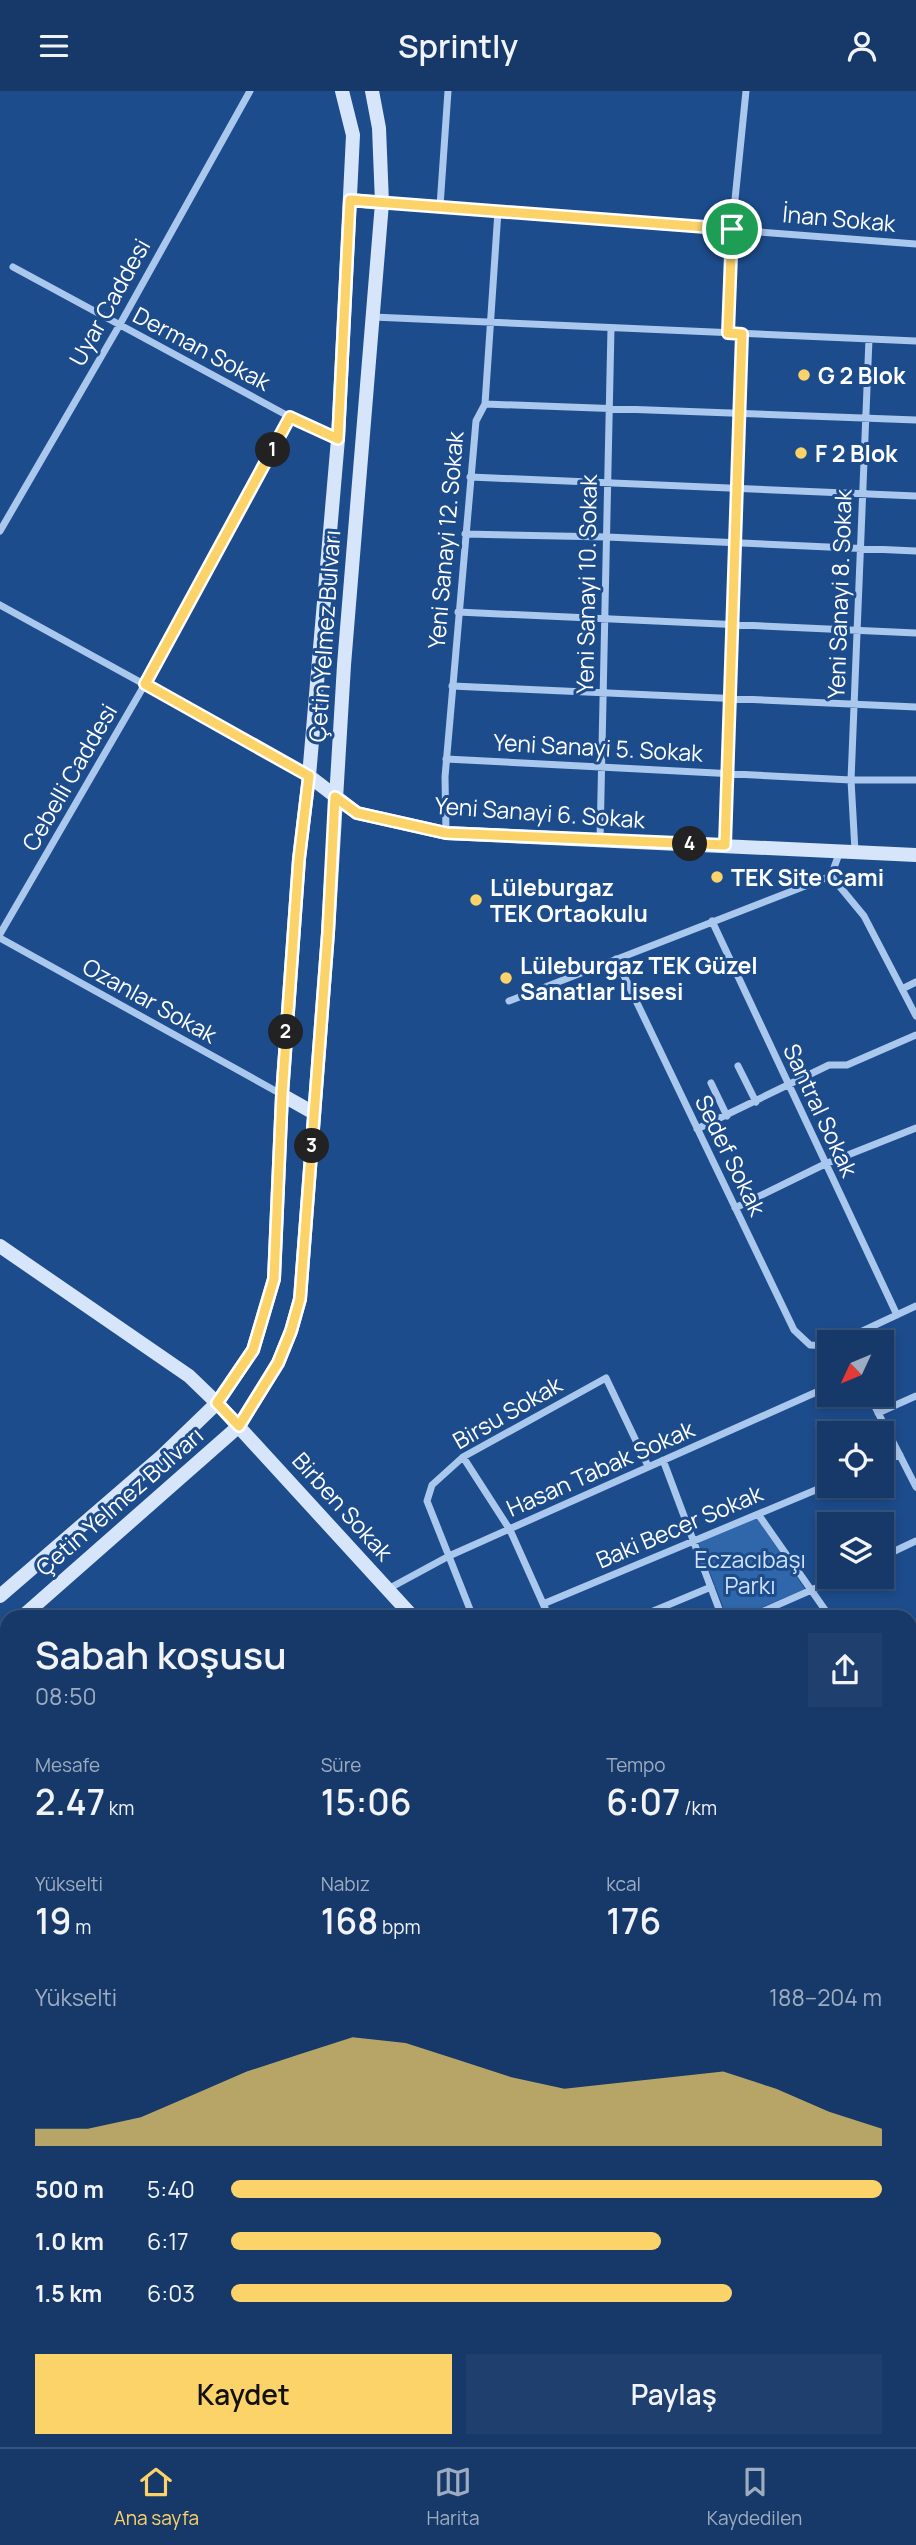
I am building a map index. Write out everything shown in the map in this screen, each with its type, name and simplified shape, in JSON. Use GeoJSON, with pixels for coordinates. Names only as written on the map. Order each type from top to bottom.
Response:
{"type":"FeatureCollection","features":[{"type":"Feature","properties":{"kind":"street","name":"Uyar Caddesi"},"geometry":{"type":"LineString","coordinates":[[0,531],[119,326],[250,91]]}},
{"type":"Feature","properties":{"kind":"street","name":"Çetin Yelmez Bulvarı"},"geometry":{"type":"LineString","coordinates":[[0,1595],[162,1456],[217,1403],[253,1350],[274,1279],[282,1095],[299,859],[309,776],[338,439],[353,135],[342,91]]}},
{"type":"Feature","properties":{"kind":"street","name":"Çetin Yelmez Bulvarı"},"geometry":{"type":"LineString","coordinates":[[30,1610],[239,1426],[278,1363],[300,1299],[361,444],[382,202],[379,128],[372,91]]}},
{"type":"Feature","properties":{"kind":"street"},"geometry":{"type":"LineString","coordinates":[[440,206],[448,91]]}},
{"type":"Feature","properties":{"kind":"street"},"geometry":{"type":"LineString","coordinates":[[728,333],[732,229],[746,91]]}},
{"type":"Feature","properties":{"kind":"street"},"geometry":{"type":"LineString","coordinates":[[350,200],[382,202]]}},
{"type":"Feature","properties":{"kind":"street","name":"İnan Sokak"},"geometry":{"type":"LineString","coordinates":[[382,202],[916,244]]}},
{"type":"Feature","properties":{"kind":"street","name":"Yeni Sanayi 12. Sokak"},"geometry":{"type":"LineString","coordinates":[[446,833],[446,759],[458,612],[476,421],[485,404],[498,211]]}},
{"type":"Feature","properties":{"kind":"street","name":"Derman Sokak"},"geometry":{"type":"LineString","coordinates":[[13,267],[290,417],[338,439]]}},
{"type":"Feature","properties":{"kind":"street"},"geometry":{"type":"LineString","coordinates":[[373,317],[916,341]]}},
{"type":"Feature","properties":{"kind":"street","name":"Yeni Sanayi 10. Sokak"},"geometry":{"type":"LineString","coordinates":[[600,840],[611,328]]}},
{"type":"Feature","properties":{"kind":"street"},"geometry":{"type":"LineString","coordinates":[[725,845],[742,334]]}},
{"type":"Feature","properties":{"kind":"street","name":"Yeni Sanayi 8. Sokak"},"geometry":{"type":"LineString","coordinates":[[848,851],[869,339]]}},
{"type":"Feature","properties":{"kind":"street"},"geometry":{"type":"LineString","coordinates":[[485,404],[916,420]]}},
{"type":"Feature","properties":{"kind":"street","name":"Cebelli Caddesi"},"geometry":{"type":"LineString","coordinates":[[0,936],[145,684],[290,417]]}},
{"type":"Feature","properties":{"kind":"street"},"geometry":{"type":"LineString","coordinates":[[338,439],[361,444]]}},
{"type":"Feature","properties":{"kind":"street"},"geometry":{"type":"LineString","coordinates":[[470,477],[916,496]]}},
{"type":"Feature","properties":{"kind":"street"},"geometry":{"type":"LineString","coordinates":[[465,534],[607,537],[916,551]]}},
{"type":"Feature","properties":{"kind":"street"},"geometry":{"type":"LineString","coordinates":[[0,605],[309,776]]}},
{"type":"Feature","properties":{"kind":"street"},"geometry":{"type":"LineString","coordinates":[[458,612],[916,633]]}},
{"type":"Feature","properties":{"kind":"street"},"geometry":{"type":"LineString","coordinates":[[452,686],[916,707]]}},
{"type":"Feature","properties":{"kind":"street","name":"Yeni Sanayi 5. Sokak"},"geometry":{"type":"LineString","coordinates":[[446,759],[851,780],[916,780]]}},
{"type":"Feature","properties":{"kind":"street","name":"Yeni Sanayi 6. Sokak"},"geometry":{"type":"LineString","coordinates":[[309,776],[357,813],[446,833],[916,855]]}},
{"type":"Feature","properties":{"kind":"street"},"geometry":{"type":"LineString","coordinates":[[509,1001],[831,876],[848,851]]}},
{"type":"Feature","properties":{"kind":"street"},"geometry":{"type":"LineString","coordinates":[[831,876],[864,916],[916,1016]]}},
{"type":"Feature","properties":{"kind":"street","name":"Santral Sokak"},"geometry":{"type":"LineString","coordinates":[[712,921],[897,1315]]}},
{"type":"Feature","properties":{"kind":"street","name":"Ozanlar Sokak"},"geometry":{"type":"LineString","coordinates":[[0,936],[282,1095]]}},
{"type":"Feature","properties":{"kind":"street","name":"Sedef Sokak"},"geometry":{"type":"LineString","coordinates":[[616,959],[794,1330],[810,1345],[817,1345]]}},
{"type":"Feature","properties":{"kind":"street"},"geometry":{"type":"LineString","coordinates":[[902,989],[916,982]]}},
{"type":"Feature","properties":{"kind":"street"},"geometry":{"type":"LineString","coordinates":[[697,1129],[829,1065],[847,1065],[916,1035]]}},
{"type":"Feature","properties":{"kind":"street"},"geometry":{"type":"LineString","coordinates":[[738,1066],[755,1102]]}},
{"type":"Feature","properties":{"kind":"street"},"geometry":{"type":"LineString","coordinates":[[711,1083],[727,1116]]}},
{"type":"Feature","properties":{"kind":"street"},"geometry":{"type":"LineString","coordinates":[[282,1095],[314,1113]]}},
{"type":"Feature","properties":{"kind":"street"},"geometry":{"type":"LineString","coordinates":[[735,1208],[825,1164],[916,1128]]}},
{"type":"Feature","properties":{"kind":"street","name":"Birben Sokak"},"geometry":{"type":"LineString","coordinates":[[0,1246],[190,1376],[407,1610]]}},
{"type":"Feature","properties":{"kind":"street"},"geometry":{"type":"LineString","coordinates":[[865,1330],[916,1306]]}},
{"type":"Feature","properties":{"kind":"street","name":"Birsu Sokak"},"geometry":{"type":"LineString","coordinates":[[470,1610],[427,1501],[432,1485],[463,1457],[606,1378],[649,1467]]}},
{"type":"Feature","properties":{"kind":"street","name":"Hasan Tabak Sokak"},"geometry":{"type":"LineString","coordinates":[[388,1589],[449,1556],[817,1392]]}},
{"type":"Feature","properties":{"kind":"street"},"geometry":{"type":"LineString","coordinates":[[878,1413],[916,1396]]}},
{"type":"Feature","properties":{"kind":"street"},"geometry":{"type":"LineString","coordinates":[[875,1407],[916,1487]]}},
{"type":"Feature","properties":{"kind":"street"},"geometry":{"type":"LineString","coordinates":[[894,1457],[900,1455]]}},
{"type":"Feature","properties":{"kind":"street"},"geometry":{"type":"LineString","coordinates":[[463,1457],[510,1529],[546,1610]]}},
{"type":"Feature","properties":{"kind":"street"},"geometry":{"type":"LineString","coordinates":[[663,1460],[719,1610]]}},
{"type":"Feature","properties":{"kind":"street","name":"Baki Becer Sokak"},"geometry":{"type":"LineString","coordinates":[[543,1604],[817,1489]]}},
{"type":"Feature","properties":{"kind":"street"},"geometry":{"type":"LineString","coordinates":[[758,1514],[825,1610]]}},
{"type":"Feature","properties":{"kind":"street"},"geometry":{"type":"LineString","coordinates":[[894,1551],[916,1541]]}},
{"type":"Feature","properties":{"kind":"street"},"geometry":{"type":"LineString","coordinates":[[656,1610],[711,1587]]}},
{"type":"Feature","properties":{"kind":"street"},"geometry":{"type":"LineString","coordinates":[[766,1610],[817,1587]]}},
{"type":"Feature","properties":{"kind":"green space","name":"Eczacıbaşı Parkı"},"geometry":{"type":"Polygon","coordinates":[[[757,1518],[805,1589],[756,1610],[724,1610],[698,1541],[757,1518]]]}},
{"type":"Feature","properties":{"kind":"place","name":"G 2 Blok"},"geometry":{"type":"Point","coordinates":[804,375]}},
{"type":"Feature","properties":{"kind":"place","name":"F 2 Blok"},"geometry":{"type":"Point","coordinates":[801,453]}},
{"type":"Feature","properties":{"kind":"place","name":"TEK Site Cami"},"geometry":{"type":"Point","coordinates":[717,877]}},
{"type":"Feature","properties":{"kind":"place","name":"Lüleburgaz TEK Ortaokulu"},"geometry":{"type":"Point","coordinates":[476,900]}},
{"type":"Feature","properties":{"kind":"place","name":"Lüleburgaz TEK Güzel Sanatlar Lisesi"},"geometry":{"type":"Point","coordinates":[506,978]}},
{"type":"Feature","properties":{"kind":"route"},"geometry":{"type":"LineString","coordinates":[[350,200],[732,229],[728,333],[742,334],[725,845],[446,833],[357,813],[335,797],[328,933],[300,1299],[278,1363],[239,1426],[217,1403],[253,1350],[274,1279],[282,1095],[299,859],[309,776],[145,684],[290,417],[338,439],[350,200]]}}]}
